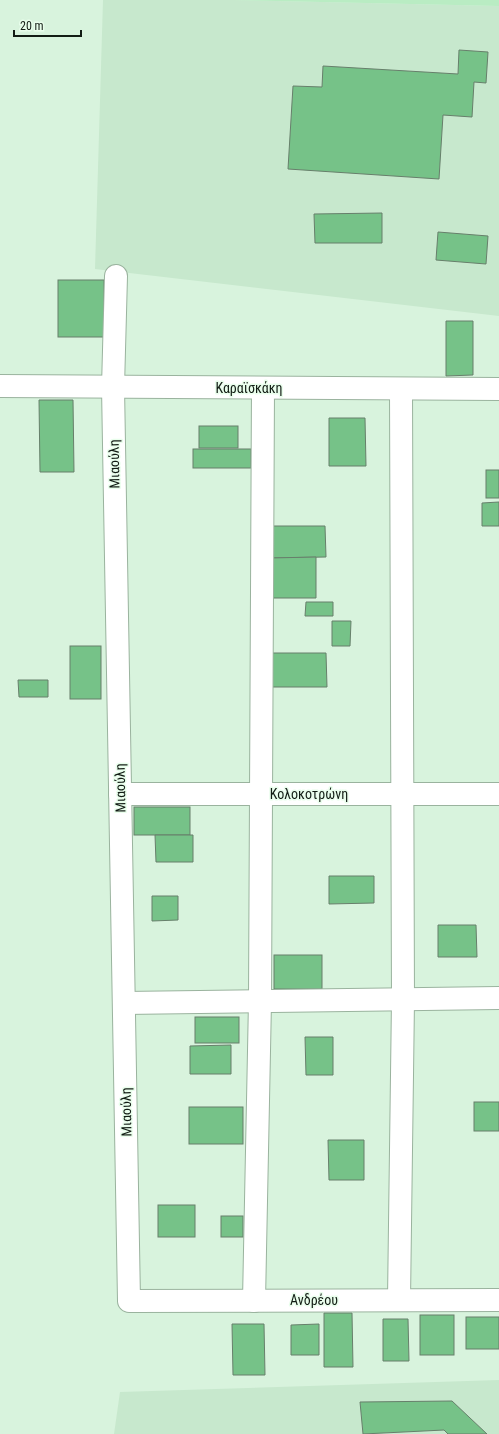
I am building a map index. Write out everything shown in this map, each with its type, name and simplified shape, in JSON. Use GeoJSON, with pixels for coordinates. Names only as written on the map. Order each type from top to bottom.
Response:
{"type":"FeatureCollection","features":[{"type":"Feature","properties":{"kind":"street","name":"Μιαούλη"},"geometry":{"type":"LineString","coordinates":[[116,276],[113,387],[130,1301]]}},
{"type":"Feature","properties":{"kind":"street","name":"Καραϊσκάκη"},"geometry":{"type":"LineString","coordinates":[[0,386],[499,389]]}},
{"type":"Feature","properties":{"kind":"street"},"geometry":{"type":"LineString","coordinates":[[254,1301],[260,1001],[263,388]]}},
{"type":"Feature","properties":{"kind":"street"},"geometry":{"type":"LineString","coordinates":[[399,1300],[403,1000],[401,388]]}},
{"type":"Feature","properties":{"kind":"street","name":"Κολοκοτρώνη"},"geometry":{"type":"LineString","coordinates":[[120,794],[499,794]]}},
{"type":"Feature","properties":{"kind":"street"},"geometry":{"type":"LineString","coordinates":[[124,1003],[499,998]]}},
{"type":"Feature","properties":{"kind":"street","name":"Ανδρέου"},"geometry":{"type":"LineString","coordinates":[[130,1301],[499,1300]]}},
{"type":"Feature","properties":{"kind":"shaded area"},"geometry":{"type":"Polygon","coordinates":[[[103,0],[233,0],[499,6],[499,316],[95,269],[103,0]]]}},
{"type":"Feature","properties":{"kind":"shaded area"},"geometry":{"type":"Polygon","coordinates":[[[233,0],[499,0],[499,6],[233,0]]]}},
{"type":"Feature","properties":{"kind":"shaded area"},"geometry":{"type":"Polygon","coordinates":[[[499,1380],[499,1434],[114,1434],[120,1392],[499,1380]]]}},
{"type":"Feature","properties":{"kind":"building"},"geometry":{"type":"Polygon","coordinates":[[[459,50],[488,52],[486,83],[474,82],[472,117],[443,115],[439,179],[288,169],[293,86],[322,87],[323,66],[458,74],[459,50]]]}},
{"type":"Feature","properties":{"kind":"building"},"geometry":{"type":"Polygon","coordinates":[[[382,213],[382,243],[315,243],[314,214],[382,213]]]}},
{"type":"Feature","properties":{"kind":"building"},"geometry":{"type":"Polygon","coordinates":[[[438,232],[488,236],[486,264],[436,260],[438,232]]]}},
{"type":"Feature","properties":{"kind":"building"},"geometry":{"type":"Polygon","coordinates":[[[58,280],[104,280],[104,337],[58,337],[58,280]]]}},
{"type":"Feature","properties":{"kind":"building"},"geometry":{"type":"Polygon","coordinates":[[[446,321],[473,321],[473,375],[446,376],[446,321]]]}},
{"type":"Feature","properties":{"kind":"building"},"geometry":{"type":"Polygon","coordinates":[[[39,400],[73,400],[74,472],[40,472],[39,400]]]}},
{"type":"Feature","properties":{"kind":"building"},"geometry":{"type":"Polygon","coordinates":[[[329,418],[365,418],[366,466],[329,466],[329,418]]]}},
{"type":"Feature","properties":{"kind":"building"},"geometry":{"type":"Polygon","coordinates":[[[199,426],[238,426],[238,448],[199,448],[199,426]]]}},
{"type":"Feature","properties":{"kind":"building"},"geometry":{"type":"Polygon","coordinates":[[[193,449],[251,449],[251,468],[193,468],[193,449]]]}},
{"type":"Feature","properties":{"kind":"building"},"geometry":{"type":"Polygon","coordinates":[[[486,470],[499,470],[499,498],[486,498],[486,470]]]}},
{"type":"Feature","properties":{"kind":"building"},"geometry":{"type":"Polygon","coordinates":[[[499,502],[499,526],[482,526],[482,503],[499,502]]]}},
{"type":"Feature","properties":{"kind":"building"},"geometry":{"type":"Polygon","coordinates":[[[269,526],[325,526],[326,557],[269,558],[269,526]]]}},
{"type":"Feature","properties":{"kind":"building"},"geometry":{"type":"Polygon","coordinates":[[[316,557],[316,598],[269,598],[269,558],[316,557]]]}},
{"type":"Feature","properties":{"kind":"building"},"geometry":{"type":"Polygon","coordinates":[[[306,602],[333,602],[333,616],[305,616],[306,602]]]}},
{"type":"Feature","properties":{"kind":"building"},"geometry":{"type":"Polygon","coordinates":[[[332,621],[351,621],[350,646],[332,646],[332,621]]]}},
{"type":"Feature","properties":{"kind":"building"},"geometry":{"type":"Polygon","coordinates":[[[70,646],[101,646],[101,699],[70,699],[70,646]]]}},
{"type":"Feature","properties":{"kind":"building"},"geometry":{"type":"Polygon","coordinates":[[[271,653],[326,653],[327,687],[272,687],[271,653]]]}},
{"type":"Feature","properties":{"kind":"building"},"geometry":{"type":"Polygon","coordinates":[[[18,680],[48,680],[48,697],[19,697],[18,680]]]}},
{"type":"Feature","properties":{"kind":"building"},"geometry":{"type":"Polygon","coordinates":[[[134,807],[190,807],[190,835],[134,835],[134,807]]]}},
{"type":"Feature","properties":{"kind":"building"},"geometry":{"type":"Polygon","coordinates":[[[155,835],[193,835],[193,862],[156,862],[155,835]]]}},
{"type":"Feature","properties":{"kind":"building"},"geometry":{"type":"Polygon","coordinates":[[[329,876],[374,876],[374,903],[329,904],[329,876]]]}},
{"type":"Feature","properties":{"kind":"building"},"geometry":{"type":"Polygon","coordinates":[[[152,896],[178,896],[178,920],[152,921],[152,896]]]}},
{"type":"Feature","properties":{"kind":"building"},"geometry":{"type":"Polygon","coordinates":[[[438,925],[476,925],[477,957],[438,957],[438,925]]]}},
{"type":"Feature","properties":{"kind":"building"},"geometry":{"type":"Polygon","coordinates":[[[274,955],[322,955],[322,989],[274,989],[274,955]]]}},
{"type":"Feature","properties":{"kind":"building"},"geometry":{"type":"Polygon","coordinates":[[[195,1017],[239,1017],[239,1043],[195,1043],[195,1017]]]}},
{"type":"Feature","properties":{"kind":"building"},"geometry":{"type":"Polygon","coordinates":[[[305,1037],[333,1037],[333,1075],[306,1075],[305,1037]]]}},
{"type":"Feature","properties":{"kind":"building"},"geometry":{"type":"Polygon","coordinates":[[[231,1045],[231,1074],[190,1074],[190,1046],[231,1045]]]}},
{"type":"Feature","properties":{"kind":"building"},"geometry":{"type":"Polygon","coordinates":[[[474,1102],[499,1102],[499,1131],[474,1131],[474,1102]]]}},
{"type":"Feature","properties":{"kind":"building"},"geometry":{"type":"Polygon","coordinates":[[[189,1107],[243,1107],[243,1144],[189,1144],[189,1107]]]}},
{"type":"Feature","properties":{"kind":"building"},"geometry":{"type":"Polygon","coordinates":[[[328,1140],[364,1140],[364,1180],[329,1180],[328,1140]]]}},
{"type":"Feature","properties":{"kind":"building"},"geometry":{"type":"Polygon","coordinates":[[[158,1205],[195,1205],[195,1237],[158,1237],[158,1205]]]}},
{"type":"Feature","properties":{"kind":"building"},"geometry":{"type":"Polygon","coordinates":[[[221,1216],[243,1216],[243,1237],[221,1237],[221,1216]]]}},
{"type":"Feature","properties":{"kind":"building"},"geometry":{"type":"Polygon","coordinates":[[[324,1313],[352,1313],[353,1367],[324,1367],[324,1313]]]}},
{"type":"Feature","properties":{"kind":"building"},"geometry":{"type":"Polygon","coordinates":[[[420,1315],[454,1315],[454,1355],[420,1355],[420,1315]]]}},
{"type":"Feature","properties":{"kind":"building"},"geometry":{"type":"Polygon","coordinates":[[[466,1317],[499,1317],[499,1349],[466,1349],[466,1317]]]}},
{"type":"Feature","properties":{"kind":"building"},"geometry":{"type":"Polygon","coordinates":[[[383,1319],[408,1319],[409,1361],[383,1361],[383,1319]]]}},
{"type":"Feature","properties":{"kind":"building"},"geometry":{"type":"Polygon","coordinates":[[[232,1324],[264,1324],[265,1375],[233,1375],[232,1324]]]}},
{"type":"Feature","properties":{"kind":"building"},"geometry":{"type":"Polygon","coordinates":[[[319,1324],[319,1355],[291,1355],[291,1325],[319,1324]]]}},
{"type":"Feature","properties":{"kind":"building"},"geometry":{"type":"Polygon","coordinates":[[[452,1401],[487,1434],[448,1434],[444,1430],[363,1434],[360,1402],[452,1401]]]}}]}
